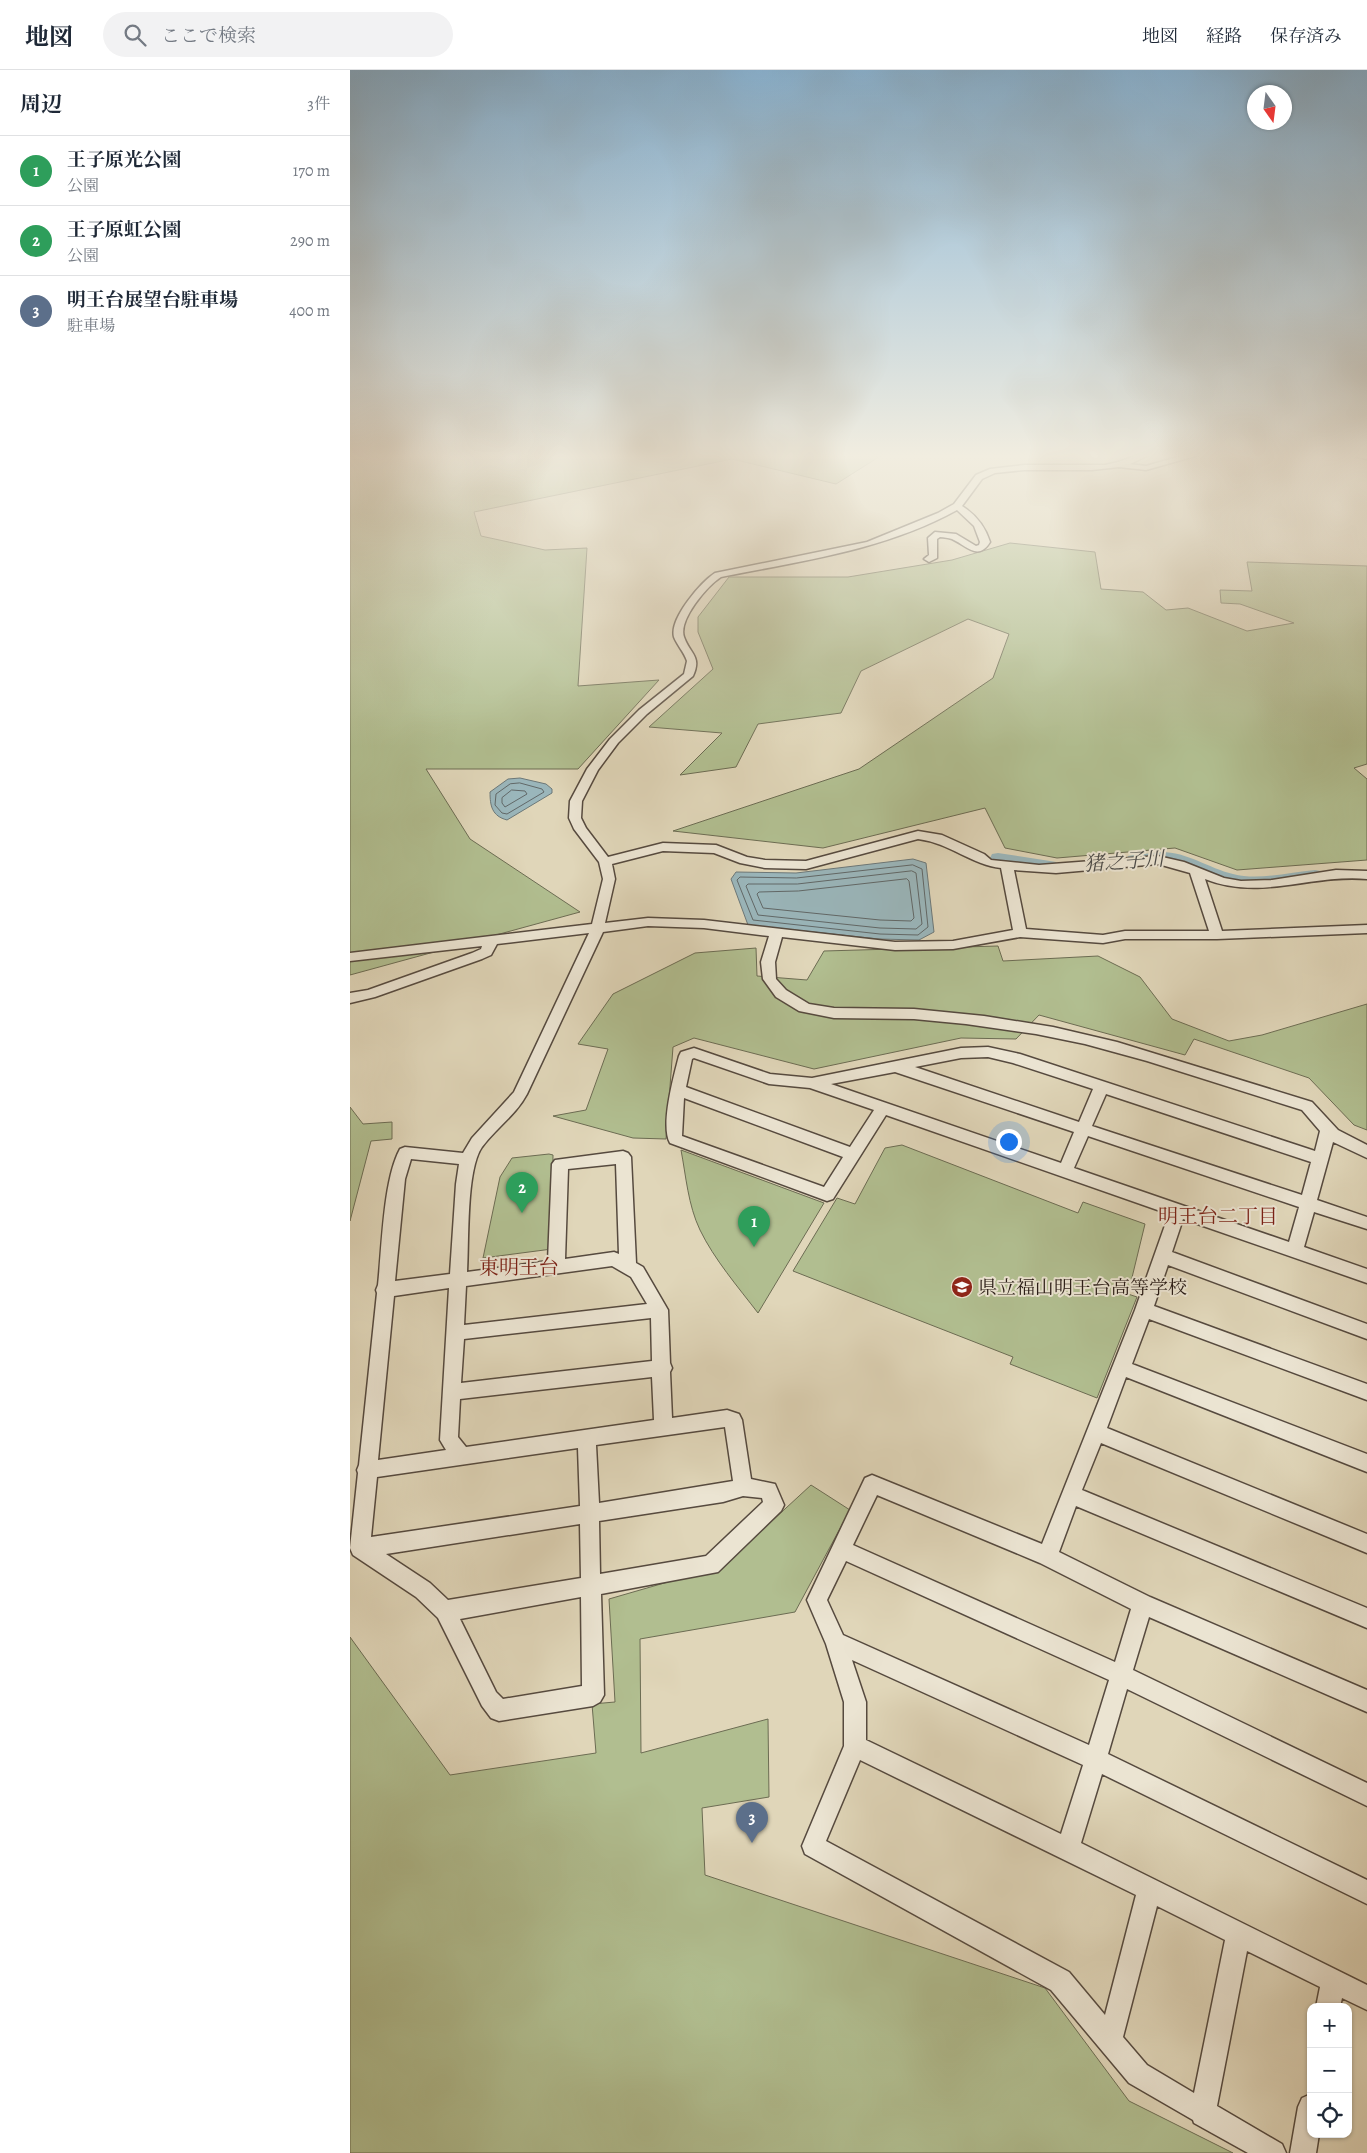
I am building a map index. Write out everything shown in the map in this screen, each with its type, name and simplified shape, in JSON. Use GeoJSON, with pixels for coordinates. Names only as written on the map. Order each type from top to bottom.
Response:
{"type":"FeatureCollection","features":[{"type":"Feature","properties":{"kind":"street"},"geometry":{"type":"LineString","coordinates":[[462,1456],[449,1440],[464,1184],[468,1159],[478,1143],[513,1106],[520,1094],[597,930],[609,879],[605,862],[580,828],[575,818],[576,801],[593,769],[614,741],[644,712],[688,676],[693,669],[692,657],[680,641],[677,627],[709,581],[732,571],[827,552]]}},
{"type":"Feature","properties":{"kind":"street"},"geometry":{"type":"LineString","coordinates":[[929,559],[934,556],[934,552]]}},
{"type":"Feature","properties":{"kind":"street"},"geometry":{"type":"LineString","coordinates":[[605,862],[663,847],[716,849],[744,860],[765,864],[806,865],[918,835],[938,838],[980,857],[988,863],[1007,866],[1056,869],[1158,860],[1174,861],[1220,881],[1262,885],[1302,878],[1352,874],[1367,875]]}},
{"type":"Feature","properties":{"kind":"street"},"geometry":{"type":"LineString","coordinates":[[1007,866],[1020,933]]}},
{"type":"Feature","properties":{"kind":"street"},"geometry":{"type":"LineString","coordinates":[[1196,872],[1217,935]]}},
{"type":"Feature","properties":{"kind":"street"},"geometry":{"type":"LineString","coordinates":[[350,958],[492,940],[597,930],[648,922],[674,922],[895,946],[953,945],[1020,933],[1102,939],[1125,935],[1217,935],[1367,929]]}},
{"type":"Feature","properties":{"kind":"street"},"geometry":{"type":"LineString","coordinates":[[777,933],[766,968],[771,981],[781,993],[807,1008],[822,1013],[912,1014],[949,1018],[1052,1032],[1118,1048],[1307,1106],[1318,1116],[1328,1130],[1367,1152]]}},
{"type":"Feature","properties":{"kind":"street"},"geometry":{"type":"LineString","coordinates":[[350,998],[370,994],[477,956],[486,952],[492,940]]}},
{"type":"Feature","properties":{"kind":"street"},"geometry":{"type":"LineString","coordinates":[[811,1083],[961,1053],[988,1052],[1015,1058],[1320,1159]]}},
{"type":"Feature","properties":{"kind":"street"},"geometry":{"type":"LineString","coordinates":[[883,1108],[827,1195],[675,1139],[673,1118],[677,1090],[686,1056],[694,1053],[769,1079],[811,1083],[1367,1276]]}},
{"type":"Feature","properties":{"kind":"street"},"geometry":{"type":"LineString","coordinates":[[892,1066],[1082,1127],[1308,1205],[1367,1223]]}},
{"type":"Feature","properties":{"kind":"street"},"geometry":{"type":"LineString","coordinates":[[1065,1171],[1082,1127],[1101,1088]]}},
{"type":"Feature","properties":{"kind":"street"},"geometry":{"type":"LineString","coordinates":[[677,1090],[852,1154]]}},
{"type":"Feature","properties":{"kind":"street"},"geometry":{"type":"LineString","coordinates":[[1295,1251],[1328,1130]]}},
{"type":"Feature","properties":{"kind":"street"},"geometry":{"type":"LineString","coordinates":[[360,1548],[384,1290],[397,1178],[405,1153],[468,1159]]}},
{"type":"Feature","properties":{"kind":"street"},"geometry":{"type":"LineString","coordinates":[[556,1266],[560,1164],[623,1157],[628,1266]]}},
{"type":"Feature","properties":{"kind":"street"},"geometry":{"type":"LineString","coordinates":[[1048,1556],[1144,1310],[1178,1210]]}},
{"type":"Feature","properties":{"kind":"street"},"geometry":{"type":"LineString","coordinates":[[1163,1256],[1367,1332]]}},
{"type":"Feature","properties":{"kind":"street"},"geometry":{"type":"LineString","coordinates":[[384,1290],[614,1259],[637,1272],[659,1310],[664,1428]]}},
{"type":"Feature","properties":{"kind":"street"},"geometry":{"type":"LineString","coordinates":[[455,1333],[659,1310]]}},
{"type":"Feature","properties":{"kind":"street"},"geometry":{"type":"LineString","coordinates":[[1144,1310],[1367,1392]]}},
{"type":"Feature","properties":{"kind":"street"},"geometry":{"type":"LineString","coordinates":[[451,1392],[662,1368]]}},
{"type":"Feature","properties":{"kind":"street"},"geometry":{"type":"LineString","coordinates":[[1120,1368],[1367,1463]]}},
{"type":"Feature","properties":{"kind":"street"},"geometry":{"type":"LineString","coordinates":[[366,1470],[728,1418],[733,1420],[743,1487]]}},
{"type":"Feature","properties":{"kind":"street"},"geometry":{"type":"LineString","coordinates":[[1097,1433],[1367,1544]]}},
{"type":"Feature","properties":{"kind":"street"},"geometry":{"type":"LineString","coordinates":[[360,1548],[423,1590],[445,1611],[490,1699],[499,1710],[593,1694],[590,1586],[591,1514],[587,1439]]}},
{"type":"Feature","properties":{"kind":"street"},"geometry":{"type":"LineString","coordinates":[[1273,2153],[1203,2114],[1138,2074],[1060,1981],[813,1846],[855,1746],[854,1702],[836,1642],[817,1600],[872,1484],[1048,1556],[1143,1604],[1367,1702]]}},
{"type":"Feature","properties":{"kind":"street"},"geometry":{"type":"LineString","coordinates":[[360,1548],[723,1493],[743,1487],[768,1490],[774,1504],[711,1565],[445,1611]]}},
{"type":"Feature","properties":{"kind":"street"},"geometry":{"type":"LineString","coordinates":[[1072,1495],[1367,1618]]}},
{"type":"Feature","properties":{"kind":"street"},"geometry":{"type":"LineString","coordinates":[[841,1549],[1121,1675],[1367,1795]]}},
{"type":"Feature","properties":{"kind":"street"},"geometry":{"type":"LineString","coordinates":[[1068,1849],[1143,1604]]}},
{"type":"Feature","properties":{"kind":"street"},"geometry":{"type":"LineString","coordinates":[[836,1642],[1096,1759],[1367,1892]]}},
{"type":"Feature","properties":{"kind":"street"},"geometry":{"type":"LineString","coordinates":[[855,1746],[1068,1849],[1367,1998]]}},
{"type":"Feature","properties":{"kind":"street"},"geometry":{"type":"LineString","coordinates":[[1110,2041],[1149,1890]]}},
{"type":"Feature","properties":{"kind":"street"},"geometry":{"type":"LineString","coordinates":[[1203,2114],[1238,1934]]}},
{"type":"Feature","properties":{"kind":"street"},"geometry":{"type":"LineString","coordinates":[[1329,2003],[1333,1981]]}},
{"type":"Feature","properties":{"kind":"street"},"geometry":{"type":"LineString","coordinates":[[1303,2153],[1307,2130]]}},
{"type":"Feature","properties":{"kind":"green space"},"geometry":{"type":"Polygon","coordinates":[[[350,552],[587,552],[578,686],[659,680],[578,769],[426,769],[470,839],[580,912],[350,975],[350,552]]]}},
{"type":"Feature","properties":{"kind":"green space"},"geometry":{"type":"Polygon","coordinates":[[[979,552],[1095,552],[1101,589],[1143,592],[1166,610],[1188,608],[1247,631],[1294,623],[1240,604],[1221,603],[1220,590],[1252,591],[1247,562],[1367,566],[1367,764],[1354,768],[1367,779],[1367,860],[1237,870],[1175,848],[1057,858],[1005,848],[985,808],[823,848],[673,831],[859,769],[993,678],[1009,634],[968,619],[861,671],[841,713],[758,724],[736,767],[680,775],[722,733],[649,727],[713,669],[698,632],[698,617],[729,577],[848,577],[952,560],[979,552]]]}},
{"type":"Feature","properties":{"kind":"green space"},"geometry":{"type":"Polygon","coordinates":[[[998,946],[1003,961],[1098,956],[1140,977],[1172,1019],[1229,1041],[1262,1035],[1367,1004],[1367,1130],[1354,1125],[1309,1078],[1194,1039],[1185,1055],[1039,1015],[1016,1039],[961,1038],[814,1069],[694,1038],[673,1047],[666,1139],[633,1138],[553,1116],[586,1110],[608,1049],[578,1044],[613,994],[695,953],[756,948],[757,976],[807,980],[824,951],[998,946]]]}},
{"type":"Feature","properties":{"kind":"green space"},"geometry":{"type":"Polygon","coordinates":[[[350,1107],[363,1124],[392,1122],[392,1139],[371,1141],[350,1221],[350,1107]]]}},
{"type":"Feature","properties":{"kind":"green space"},"geometry":{"type":"Polygon","coordinates":[[[902,1145],[1078,1213],[1083,1202],[1145,1224],[1128,1294],[1137,1297],[1097,1398],[1010,1364],[1013,1357],[793,1271],[837,1198],[855,1204],[885,1148],[902,1145]]]}},
{"type":"Feature","properties":{"kind":"green space"},"geometry":{"type":"Polygon","coordinates":[[[681,1150],[824,1203],[758,1313],[719,1262],[700,1230],[690,1201],[681,1150]]]}},
{"type":"Feature","properties":{"kind":"green space"},"geometry":{"type":"Polygon","coordinates":[[[553,1155],[552,1249],[483,1258],[500,1177],[512,1158],[553,1155]]]}},
{"type":"Feature","properties":{"kind":"green space"},"geometry":{"type":"Polygon","coordinates":[[[811,1485],[850,1510],[795,1612],[640,1639],[641,1753],[768,1719],[769,1797],[702,1808],[705,1875],[1045,1988],[1129,2101],[1233,2153],[350,2153],[350,1637],[450,1775],[596,1753],[592,1704],[615,1702],[609,1599],[723,1566],[811,1485]]]}},
{"type":"Feature","properties":{"kind":"water"},"geometry":{"type":"Polygon","coordinates":[[[520,778],[546,784],[552,789],[552,793],[507,820],[498,816],[493,810],[490,792],[508,779],[520,778]]]}},
{"type":"Feature","properties":{"kind":"water"},"geometry":{"type":"Polygon","coordinates":[[[913,859],[926,863],[934,932],[919,940],[879,939],[748,925],[731,879],[736,872],[796,873],[913,859]]]}},
{"type":"Feature","properties":{"kind":"waterway","name":"猪之子川"},"geometry":{"type":"LineString","coordinates":[[1134,860],[1168,857],[1241,881],[1269,881],[1315,875]]}},
{"type":"Feature","properties":{"kind":"waterway","name":"猪之子川"},"geometry":{"type":"LineString","coordinates":[[998,858],[1050,866]]}},
{"type":"Feature","properties":{"kind":"place","name":"王子原虹公園"},"geometry":{"type":"Point","coordinates":[522,1213]}},
{"type":"Feature","properties":{"kind":"place","name":"王子原光公園"},"geometry":{"type":"Point","coordinates":[754,1247]}},
{"type":"Feature","properties":{"kind":"place","name":"県立福山明王台高等学校"},"geometry":{"type":"Point","coordinates":[962,1287]}},
{"type":"Feature","properties":{"kind":"place","name":"明王台展望台駐車場"},"geometry":{"type":"Point","coordinates":[752,1843]}},
{"type":"Feature","properties":{"kind":"district","name":"明王台二丁目"},"geometry":{"type":"Point","coordinates":[1218,1216]}},
{"type":"Feature","properties":{"kind":"district","name":"東明王台"},"geometry":{"type":"Point","coordinates":[519,1267]}}]}
